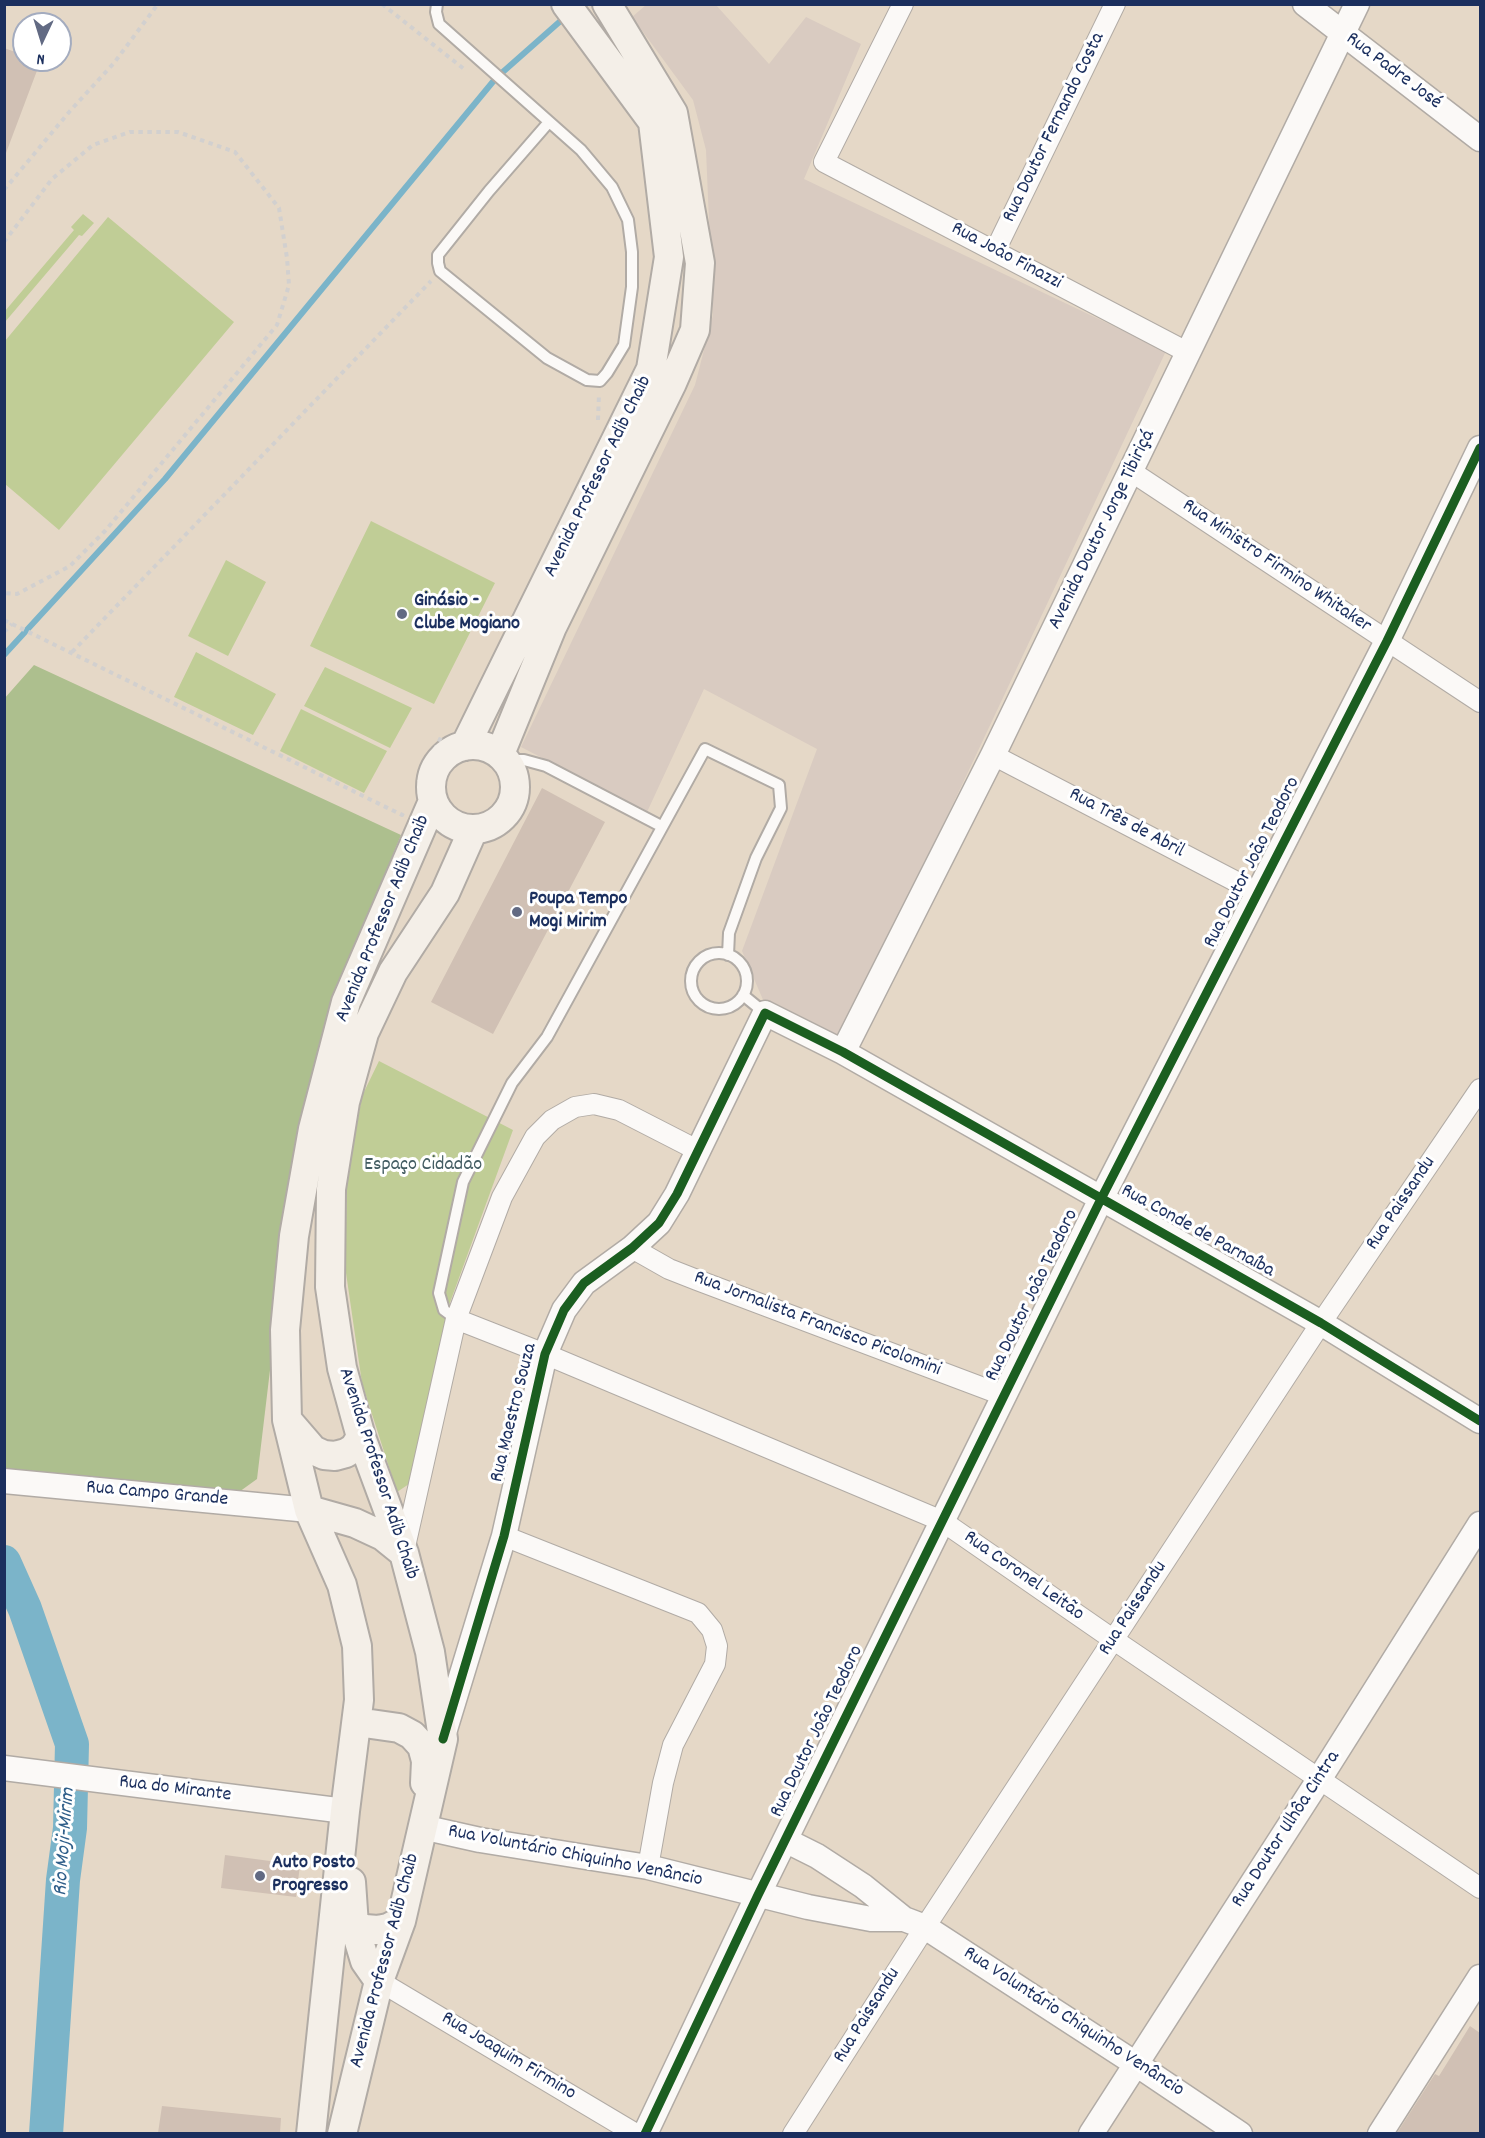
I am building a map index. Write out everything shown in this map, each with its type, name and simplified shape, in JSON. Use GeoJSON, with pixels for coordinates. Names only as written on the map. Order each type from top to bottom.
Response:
{"type":"FeatureCollection","features":[{"type":"Feature","properties":{"kind":"main road","name":"Avenida Professor Adib Chaib"},"geometry":{"type":"LineString","coordinates":[[503,757],[552,627],[672,383],[695,330],[700,263],[673,113],[612,6]]}},
{"type":"Feature","properties":{"kind":"main road","name":"Avenida Professor Adib Chaib"},"geometry":{"type":"LineString","coordinates":[[455,738],[651,369],[669,257],[653,122],[574,15]]}},
{"type":"Feature","properties":{"kind":"main road"},"geometry":{"type":"LineString","coordinates":[[455,738],[489,748],[503,757],[514,774],[516,790],[512,805],[503,818],[489,827],[473,830],[460,828],[448,822],[420,796],[431,787],[433,772],[441,760],[452,751],[455,738]]}},
{"type":"Feature","properties":{"kind":"main road","name":"Avenida Professor Adib Chaib"},"geometry":{"type":"LineString","coordinates":[[311,2133],[359,1700],[357,1646],[342,1585],[309,1510],[287,1420],[285,1330],[294,1236],[313,1129],[346,1002],[420,796]]}},
{"type":"Feature","properties":{"kind":"main road","name":"Avenida Professor Adib Chaib"},"geometry":{"type":"LineString","coordinates":[[342,2133],[379,1981],[401,1921],[442,1739],[430,1652],[404,1553],[361,1437],[342,1368],[330,1287],[331,1189],[345,1102],[364,1033],[393,972],[445,893],[473,830]]}},
{"type":"Feature","properties":{"kind":"main road"},"geometry":{"type":"LineString","coordinates":[[287,1420],[313,1450],[324,1455],[335,1456],[346,1453],[354,1448],[361,1437]]}},
{"type":"Feature","properties":{"kind":"main road"},"geometry":{"type":"LineString","coordinates":[[309,1510],[356,1523],[383,1536],[404,1553]]}},
{"type":"Feature","properties":{"kind":"main road"},"geometry":{"type":"LineString","coordinates":[[357,1722],[399,1728],[412,1735],[422,1746],[426,1761],[422,1827]]}},
{"type":"Feature","properties":{"kind":"main road"},"geometry":{"type":"LineString","coordinates":[[345,1811],[354,1925],[365,1961],[379,1981]]}},
{"type":"Feature","properties":{"kind":"main road"},"geometry":{"type":"LineString","coordinates":[[354,1925],[378,1930],[401,1921]]}},
{"type":"Feature","properties":{"kind":"street","name":"Rua João Finazzi"},"geometry":{"type":"LineString","coordinates":[[903,4],[824,162],[1187,352]]}},
{"type":"Feature","properties":{"kind":"street","name":"Rua Doutor Fernando Costa"},"geometry":{"type":"LineString","coordinates":[[995,251],[1115,4]]}},
{"type":"Feature","properties":{"kind":"street","name":"Rua Padre José"},"geometry":{"type":"LineString","coordinates":[[1305,4],[1480,139]]}},
{"type":"Feature","properties":{"kind":"street","name":"Avenida Doutor Jorge Tibiriçá"},"geometry":{"type":"LineString","coordinates":[[843,1052],[993,755],[1132,472],[1187,352],[1357,4]]}},
{"type":"Feature","properties":{"kind":"street","name":"Rua Doutor João Teodoro"},"geometry":{"type":"LineString","coordinates":[[645,2133],[758,1895],[1101,1199],[1387,641],[1480,448]]}},
{"type":"Feature","properties":{"kind":"street","name":"Rua Ministro Firmino Whitaker"},"geometry":{"type":"LineString","coordinates":[[1132,472],[1480,702]]}},
{"type":"Feature","properties":{"kind":"street","name":"Rua Três de Abril"},"geometry":{"type":"LineString","coordinates":[[993,755],[1258,893]]}},
{"type":"Feature","properties":{"kind":"street","name":"Rua Conde de Parnaíba"},"geometry":{"type":"LineString","coordinates":[[765,1013],[843,1052],[1321,1323],[1480,1421]]}},
{"type":"Feature","properties":{"kind":"street","name":"Rua Maestro Souza"},"geometry":{"type":"LineString","coordinates":[[442,1739],[504,1536],[545,1354],[564,1310],[584,1283],[632,1248],[659,1223],[699,1151],[765,1013]]}},
{"type":"Feature","properties":{"kind":"street","name":"Rua Paissandu"},"geometry":{"type":"LineString","coordinates":[[794,2133],[914,1923],[1114,1640],[1321,1323],[1480,1089]]}},
{"type":"Feature","properties":{"kind":"street"},"geometry":{"type":"LineString","coordinates":[[404,1553],[456,1319],[502,1197],[535,1137],[552,1120],[575,1107],[594,1104],[619,1110],[699,1151]]}},
{"type":"Feature","properties":{"kind":"street","name":"Rua Jornalista Francisco Picolomini"},"geometry":{"type":"LineString","coordinates":[[632,1248],[669,1269],[1005,1396]]}},
{"type":"Feature","properties":{"kind":"street","name":"Rua Coronel Leitão"},"geometry":{"type":"LineString","coordinates":[[456,1319],[545,1354],[942,1521],[1480,1888]]}},
{"type":"Feature","properties":{"kind":"street","name":"Rua Campo Grande"},"geometry":{"type":"LineString","coordinates":[[4,1481],[309,1510]]}},
{"type":"Feature","properties":{"kind":"street","name":"Rua Doutor Ulhôa Cintra"},"geometry":{"type":"LineString","coordinates":[[1090,2133],[1320,1778],[1480,1524]]}},
{"type":"Feature","properties":{"kind":"street"},"geometry":{"type":"LineString","coordinates":[[504,1536],[698,1613],[712,1630],[717,1646],[715,1664],[673,1745],[663,1783],[648,1867]]}},
{"type":"Feature","properties":{"kind":"street","name":"Rua do Mirante"},"geometry":{"type":"LineString","coordinates":[[4,1768],[345,1811]]}},
{"type":"Feature","properties":{"kind":"street","name":"Rua Voluntário Chiquinho Venâncio"},"geometry":{"type":"LineString","coordinates":[[422,1827],[480,1840],[648,1867],[758,1895],[871,1919],[914,1923]]}},
{"type":"Feature","properties":{"kind":"street","name":"Rua Voluntário Chiquinho Venâncio"},"geometry":{"type":"LineString","coordinates":[[785,1840],[817,1856],[914,1923],[1240,2133]]}},
{"type":"Feature","properties":{"kind":"street"},"geometry":{"type":"LineString","coordinates":[[1380,2133],[1480,1977]]}},
{"type":"Feature","properties":{"kind":"street","name":"Rua Joaquim Firmino"},"geometry":{"type":"LineString","coordinates":[[379,1981],[636,2133]]}},
{"type":"Feature","properties":{"kind":"lane"},"geometry":{"type":"LineString","coordinates":[[437,4],[436,12],[440,24],[549,122],[580,150],[612,187],[628,220],[632,252],[632,287],[624,345],[600,381],[587,380],[547,358],[440,271],[438,263],[438,255],[489,191],[549,122]]}},
{"type":"Feature","properties":{"kind":"lane"},"geometry":{"type":"LineString","coordinates":[[456,1319],[444,1310],[439,1293],[463,1182],[512,1083],[547,1037],[599,946],[661,826],[705,749],[779,785],[782,808],[756,858],[729,933],[728,955]]}},
{"type":"Feature","properties":{"kind":"lane"},"geometry":{"type":"LineString","coordinates":[[503,757],[546,766],[661,826]]}},
{"type":"Feature","properties":{"kind":"lane"},"geometry":{"type":"LineString","coordinates":[[718,953],[728,955],[742,966],[746,975],[747,984],[743,995],[732,1006],[724,1009],[705,1006],[693,993],[691,975],[695,966],[701,959],[718,953]]}},
{"type":"Feature","properties":{"kind":"lane"},"geometry":{"type":"LineString","coordinates":[[743,995],[765,1013]]}},
{"type":"Feature","properties":{"kind":"path"},"geometry":{"type":"LineString","coordinates":[[4,190],[70,111],[114,63],[158,4]]}},
{"type":"Feature","properties":{"kind":"path"},"geometry":{"type":"LineString","coordinates":[[382,4],[467,71]]}},
{"type":"Feature","properties":{"kind":"path"},"geometry":{"type":"LineString","coordinates":[[4,242],[52,179],[93,145],[130,132],[178,132],[235,152],[279,208],[289,285],[277,325],[105,531],[70,566],[17,594],[4,592]]}},
{"type":"Feature","properties":{"kind":"path"},"geometry":{"type":"LineString","coordinates":[[72,652],[440,271]]}},
{"type":"Feature","properties":{"kind":"path"},"geometry":{"type":"LineString","coordinates":[[598,425],[600,381]]}},
{"type":"Feature","properties":{"kind":"path"},"geometry":{"type":"LineString","coordinates":[[4,620],[402,815],[420,796],[455,738]]}},
{"type":"Feature","properties":{"kind":"path"},"geometry":{"type":"LineString","coordinates":[[4,632],[12,624]]}},
{"type":"Feature","properties":{"kind":"shaded area"},"geometry":{"type":"Polygon","coordinates":[[[646,5],[716,5],[769,64],[806,17],[861,44],[804,179],[1166,351],[841,1042],[764,1002],[742,951],[817,749],[704,689],[647,812],[521,747],[695,385],[713,315],[706,150],[693,100],[632,17],[646,5]]]}},
{"type":"Feature","properties":{"kind":"green space"},"geometry":{"type":"Polygon","coordinates":[[[83,214],[94,223],[82,236],[79,235],[5,322],[5,311],[74,230],[71,227],[83,214]]]}},
{"type":"Feature","properties":{"kind":"green space"},"geometry":{"type":"Polygon","coordinates":[[[108,217],[234,322],[59,530],[5,484],[5,341],[108,217]]]}},
{"type":"Feature","properties":{"kind":"green space","name":"Ginásio - Clube Mogiano"},"geometry":{"type":"Polygon","coordinates":[[[371,521],[495,583],[434,704],[310,646],[371,521]]]}},
{"type":"Feature","properties":{"kind":"green space"},"geometry":{"type":"Polygon","coordinates":[[[226,560],[266,582],[228,656],[188,636],[226,560]]]}},
{"type":"Feature","properties":{"kind":"green space"},"geometry":{"type":"Polygon","coordinates":[[[196,652],[276,694],[253,735],[174,697],[196,652]]]}},
{"type":"Feature","properties":{"kind":"green space"},"geometry":{"type":"Polygon","coordinates":[[[34,665],[401,835],[329,1010],[291,1194],[257,1479],[239,1492],[5,1469],[4,699],[34,665]]]}},
{"type":"Feature","properties":{"kind":"green space"},"geometry":{"type":"Polygon","coordinates":[[[325,667],[412,708],[390,748],[304,706],[325,667]]]}},
{"type":"Feature","properties":{"kind":"green space"},"geometry":{"type":"Polygon","coordinates":[[[301,709],[387,751],[364,793],[280,751],[301,709]]]}},
{"type":"Feature","properties":{"kind":"green space","name":"Espaço Cidadão"},"geometry":{"type":"Polygon","coordinates":[[[379,1061],[513,1130],[448,1308],[409,1484],[397,1492],[362,1383],[345,1266],[347,1179],[362,1096],[379,1061]]]}},
{"type":"Feature","properties":{"kind":"building"},"geometry":{"type":"Polygon","coordinates":[[[4,48],[12,51],[12,72],[36,72],[6,153],[4,48]]]}},
{"type":"Feature","properties":{"kind":"building","name":"Poupa Tempo Mogi Mirim"},"geometry":{"type":"Polygon","coordinates":[[[542,788],[605,822],[493,1034],[431,1002],[542,788]]]}},
{"type":"Feature","properties":{"kind":"building","name":"Auto Posto Progresso"},"geometry":{"type":"Polygon","coordinates":[[[225,1855],[300,1865],[296,1897],[221,1888],[225,1855]]]}},
{"type":"Feature","properties":{"kind":"building"},"geometry":{"type":"Polygon","coordinates":[[[1470,2026],[1480,2033],[1480,2133],[1397,2133],[1435,2074],[1439,2076],[1470,2026]]]}},
{"type":"Feature","properties":{"kind":"building"},"geometry":{"type":"Polygon","coordinates":[[[162,2106],[281,2118],[280,2133],[158,2133],[162,2106]]]}},
{"type":"Feature","properties":{"kind":"waterway"},"geometry":{"type":"LineString","coordinates":[[4,655],[165,479],[496,78],[565,17]]}},
{"type":"Feature","properties":{"kind":"waterway","name":"Rio Moji-Mirim"},"geometry":{"type":"LineString","coordinates":[[4,1562],[25,1609],[72,1744],[70,1828],[63,1880],[46,2134]]}},
{"type":"Feature","properties":{"kind":"cycle path"},"geometry":{"type":"LineString","coordinates":[[645,2134],[758,1895],[1101,1199],[1387,641],[1480,448]]}},
{"type":"Feature","properties":{"kind":"cycle path"},"geometry":{"type":"LineString","coordinates":[[443,1739],[504,1536],[545,1354],[564,1310],[584,1283],[632,1248],[659,1223],[677,1194],[765,1013],[843,1052],[1321,1323],[1480,1421]]}},
{"type":"Feature","properties":{"kind":"place","name":"Ginásio - Clube Mogiano"},"geometry":{"type":"Point","coordinates":[402,614]}},
{"type":"Feature","properties":{"kind":"place","name":"Poupa Tempo Mogi Mirim"},"geometry":{"type":"Point","coordinates":[517,912]}},
{"type":"Feature","properties":{"kind":"place","name":"Auto Posto Progresso"},"geometry":{"type":"Point","coordinates":[260,1876]}}]}
